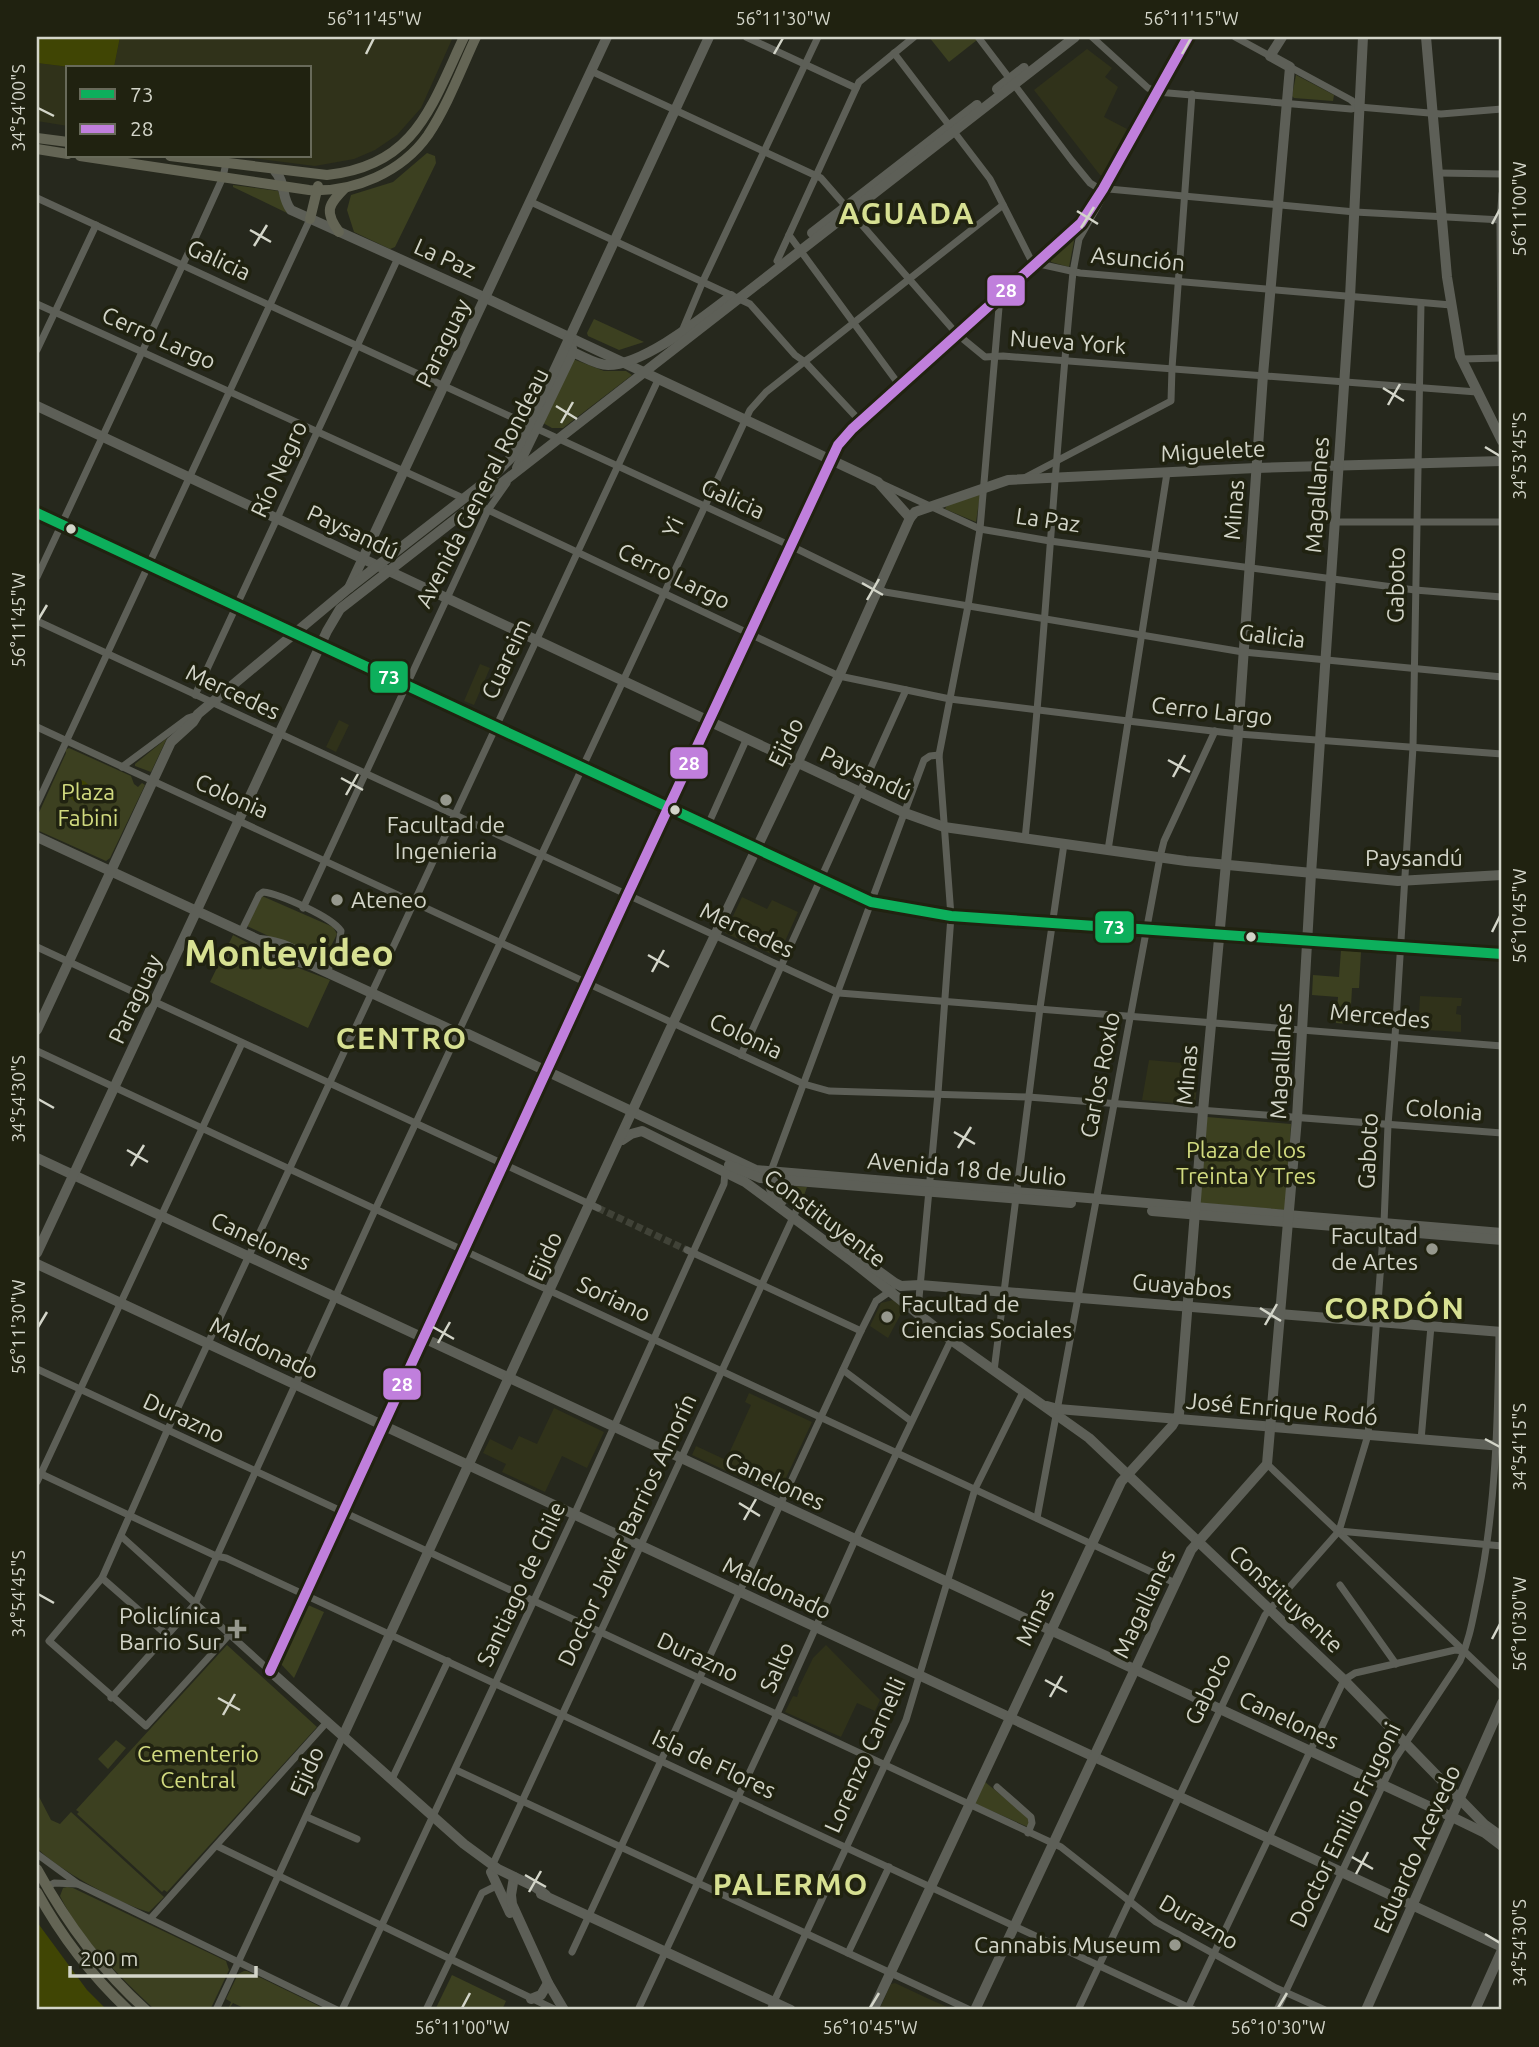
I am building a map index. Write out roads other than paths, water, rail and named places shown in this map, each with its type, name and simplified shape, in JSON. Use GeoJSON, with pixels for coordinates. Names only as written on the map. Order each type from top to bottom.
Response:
{"type":"FeatureCollection","features":[{"type":"Feature","properties":{"kind":"main road"},"geometry":{"type":"LineString","coordinates":[[186,158],[327,176],[366,167],[404,144],[426,116],[464,37]]}},
{"type":"Feature","properties":{"kind":"main road"},"geometry":{"type":"LineString","coordinates":[[94,158],[316,190],[369,181],[386,172],[419,145],[436,121],[476,37]]}},
{"type":"Feature","properties":{"kind":"main road"},"geometry":{"type":"LineString","coordinates":[[37,138],[66,142]]}},
{"type":"Feature","properties":{"kind":"main road"},"geometry":{"type":"LineString","coordinates":[[37,149],[66,154]]}},
{"type":"Feature","properties":{"kind":"main road"},"geometry":{"type":"LineString","coordinates":[[310,219],[316,190],[327,176]]}},
{"type":"Feature","properties":{"kind":"main road"},"geometry":{"type":"LineString","coordinates":[[339,232],[329,215],[329,209],[334,198],[346,187]]}},
{"type":"Feature","properties":{"kind":"main road"},"geometry":{"type":"LineString","coordinates":[[37,1869],[42,1890],[76,1952],[128,2010]]}},
{"type":"Feature","properties":{"kind":"main road"},"geometry":{"type":"LineString","coordinates":[[42,1890],[102,1966],[146,2010]]}},
{"type":"Feature","properties":{"kind":"street","name":"Paraguay"},"geometry":{"type":"LineString","coordinates":[[349,588],[607,37]]}},
{"type":"Feature","properties":{"kind":"street","name":"Avenida General Rondeau"},"geometry":{"type":"LineString","coordinates":[[303,908],[488,510],[511,477],[614,240],[709,37]]}},
{"type":"Feature","properties":{"kind":"street"},"geometry":{"type":"LineString","coordinates":[[746,37],[856,88]]}},
{"type":"Feature","properties":{"kind":"street"},"geometry":{"type":"LineString","coordinates":[[682,331],[818,37]]}},
{"type":"Feature","properties":{"kind":"street"},"geometry":{"type":"LineString","coordinates":[[777,261],[856,88],[864,77],[914,37]]}},
{"type":"Feature","properties":{"kind":"street"},"geometry":{"type":"LineString","coordinates":[[978,37],[1090,183],[1103,189],[1355,212],[1501,220]]}},
{"type":"Feature","properties":{"kind":"street"},"geometry":{"type":"LineString","coordinates":[[1013,81],[1064,37]]}},
{"type":"Feature","properties":{"kind":"street"},"geometry":{"type":"LineString","coordinates":[[622,362],[656,348],[735,297],[1013,81],[1075,37]]}},
{"type":"Feature","properties":{"kind":"street"},"geometry":{"type":"LineString","coordinates":[[1092,37],[1148,88],[1157,92],[1432,114],[1502,109]]}},
{"type":"Feature","properties":{"kind":"street"},"geometry":{"type":"LineString","coordinates":[[270,1671],[667,809],[831,460],[844,437],[860,421],[1081,223],[1103,189],[1188,37]]}},
{"type":"Feature","properties":{"kind":"street"},"geometry":{"type":"LineString","coordinates":[[1235,37],[1351,100],[1359,107]]}},
{"type":"Feature","properties":{"kind":"street"},"geometry":{"type":"LineString","coordinates":[[1270,56],[1282,37]]}},
{"type":"Feature","properties":{"kind":"street","name":"Magallanes"},"geometry":{"type":"LineString","coordinates":[[972,2010],[1197,1542],[1268,1464],[1297,1118],[1350,296],[1363,37]]}},
{"type":"Feature","properties":{"kind":"street"},"geometry":{"type":"LineString","coordinates":[[1426,37],[1451,305],[1462,359],[1502,441]]}},
{"type":"Feature","properties":{"kind":"street"},"geometry":{"type":"LineString","coordinates":[[894,53],[990,179],[1030,258],[1037,264]]}},
{"type":"Feature","properties":{"kind":"street","name":"Minas"},"geometry":{"type":"LineString","coordinates":[[873,2010],[1126,1474],[1177,1420],[1238,734],[1263,375],[1290,67]]}},
{"type":"Feature","properties":{"kind":"street","name":"Nueva York"},"geometry":{"type":"LineString","coordinates":[[591,71],[824,180],[957,334],[985,357],[1172,368],[1477,393]]}},
{"type":"Feature","properties":{"kind":"street"},"geometry":{"type":"LineString","coordinates":[[1022,479],[1171,401],[1192,94]]}},
{"type":"Feature","properties":{"kind":"street"},"geometry":{"type":"LineString","coordinates":[[37,577],[205,217],[223,177],[226,163]]}},
{"type":"Feature","properties":{"kind":"street","name":"La Paz"},"geometry":{"type":"LineString","coordinates":[[275,171],[280,175],[284,186],[287,205],[310,219],[486,298],[980,529],[1330,579],[1502,597]]}},
{"type":"Feature","properties":{"kind":"street"},"geometry":{"type":"LineString","coordinates":[[1438,173],[1502,174]]}},
{"type":"Feature","properties":{"kind":"street"},"geometry":{"type":"LineString","coordinates":[[1025,839],[1073,272],[1079,239],[1100,202],[1103,189]]}},
{"type":"Feature","properties":{"kind":"street"},"geometry":{"type":"LineString","coordinates":[[1462,359],[1502,358],[1502,194]]}},
{"type":"Feature","properties":{"kind":"street","name":"Galicia"},"geometry":{"type":"LineString","coordinates":[[37,198],[791,546],[885,592],[1243,652],[1502,677]]}},
{"type":"Feature","properties":{"kind":"street"},"geometry":{"type":"LineString","coordinates":[[531,202],[753,306],[795,355],[805,362],[860,421]]}},
{"type":"Feature","properties":{"kind":"street","name":"Yi"},"geometry":{"type":"LineString","coordinates":[[111,1698],[195,1604],[375,1210],[745,420],[759,398],[1003,205]]}},
{"type":"Feature","properties":{"kind":"street"},"geometry":{"type":"LineString","coordinates":[[37,804],[310,219]]}},
{"type":"Feature","properties":{"kind":"street"},"geometry":{"type":"LineString","coordinates":[[37,350],[96,225]]}},
{"type":"Feature","properties":{"kind":"street"},"geometry":{"type":"LineString","coordinates":[[789,235],[900,386]]}},
{"type":"Feature","properties":{"kind":"street"},"geometry":{"type":"LineString","coordinates":[[735,297],[777,261],[799,248]]}},
{"type":"Feature","properties":{"kind":"street","name":"Río Negro"},"geometry":{"type":"LineString","coordinates":[[195,695],[398,258]]}},
{"type":"Feature","properties":{"kind":"street","name":"Asunción"},"geometry":{"type":"LineString","coordinates":[[1037,264],[1073,272],[1451,305]]}},
{"type":"Feature","properties":{"kind":"street"},"geometry":{"type":"LineString","coordinates":[[921,1317],[920,1285],[951,916],[939,755],[980,529],[1000,296]]}},
{"type":"Feature","properties":{"kind":"street","name":"Paraguay"},"geometry":{"type":"LineString","coordinates":[[37,1253],[320,646],[340,609],[645,374],[735,297]]}},
{"type":"Feature","properties":{"kind":"street","name":"Gaboto"},"geometry":{"type":"LineString","coordinates":[[1078,2010],[1219,1709],[1269,1610],[1339,1531],[1368,1435],[1384,1227],[1388,1125],[1413,747],[1420,303]]}},
{"type":"Feature","properties":{"kind":"street","name":"Cerro Largo"},"geometry":{"type":"LineString","coordinates":[[37,304],[465,499],[839,676],[950,699],[1238,734],[1502,754]]}},
{"type":"Feature","properties":{"kind":"street","name":"Avenida General Rondeau"},"geometry":{"type":"LineString","coordinates":[[533,427],[572,352],[571,338]]}},
{"type":"Feature","properties":{"kind":"street","name":"Avenida General Rondeau"},"geometry":{"type":"LineString","coordinates":[[562,358],[572,352]]}},
{"type":"Feature","properties":{"kind":"street","name":"La Paz"},"geometry":{"type":"LineString","coordinates":[[572,352],[604,365],[622,362]]}},
{"type":"Feature","properties":{"kind":"street","name":"Cuareim"},"geometry":{"type":"LineString","coordinates":[[111,1698],[49,1641],[103,1578],[167,1431],[658,380]]}},
{"type":"Feature","properties":{"kind":"street","name":"Paysandú"},"geometry":{"type":"LineString","coordinates":[[37,406],[905,813],[944,827],[1160,857],[1311,874],[1405,880],[1502,875]]}},
{"type":"Feature","properties":{"kind":"street"},"geometry":{"type":"LineString","coordinates":[[122,767],[211,704],[349,588],[465,499],[506,465],[533,427]]}},
{"type":"Feature","properties":{"kind":"street","name":"Miguelete"},"geometry":{"type":"LineString","coordinates":[[930,507],[1008,480],[1502,460]]}},
{"type":"Feature","properties":{"kind":"street"},"geometry":{"type":"LineString","coordinates":[[1108,850],[1167,473]]}},
{"type":"Feature","properties":{"kind":"street"},"geometry":{"type":"LineString","coordinates":[[878,482],[910,518],[920,508],[930,507]]}},
{"type":"Feature","properties":{"kind":"street"},"geometry":{"type":"LineString","coordinates":[[37,513],[871,902],[951,916],[1502,954]]}},
{"type":"Feature","properties":{"kind":"street","name":"Ejido"},"geometry":{"type":"LineString","coordinates":[[216,2010],[551,1290],[594,1207],[619,1143],[673,1023],[839,676],[910,518]]}},
{"type":"Feature","properties":{"kind":"street"},"geometry":{"type":"LineString","coordinates":[[1335,522],[1502,522]]}},
{"type":"Feature","properties":{"kind":"street","name":"Mercedes"},"geometry":{"type":"LineString","coordinates":[[37,621],[839,993],[1502,1045]]}},
{"type":"Feature","properties":{"kind":"street"},"geometry":{"type":"LineString","coordinates":[[741,1055],[906,690]]}},
{"type":"Feature","properties":{"kind":"street"},"geometry":{"type":"LineString","coordinates":[[37,1030],[172,742],[198,714]]}},
{"type":"Feature","properties":{"kind":"street","name":"Colonia"},"geometry":{"type":"LineString","coordinates":[[37,727],[804,1084],[829,1091],[1028,1097],[1502,1132]]}},
{"type":"Feature","properties":{"kind":"street","name":"Carlos Roxlo"},"geometry":{"type":"LineString","coordinates":[[1037,1518],[1160,857],[1164,841],[1214,731]]}},
{"type":"Feature","properties":{"kind":"street"},"geometry":{"type":"LineString","coordinates":[[707,827],[747,738]]}},
{"type":"Feature","properties":{"kind":"street"},"geometry":{"type":"LineString","coordinates":[[770,1174],[924,760],[933,754],[939,755]]}},
{"type":"Feature","properties":{"kind":"street","name":"Avenida 18 de Julio"},"geometry":{"type":"LineString","coordinates":[[37,837],[240,932],[259,940],[288,946],[305,957],[311,965],[458,1033],[468,1034],[545,1074],[750,1168],[770,1174],[1289,1220],[1502,1233]]}},
{"type":"Feature","properties":{"kind":"street"},"geometry":{"type":"LineString","coordinates":[[994,1371],[1028,1097],[1064,844]]}},
{"type":"Feature","properties":{"kind":"street"},"geometry":{"type":"LineString","coordinates":[[240,932],[259,895],[264,892],[303,908],[330,921],[341,931],[339,944],[327,972]]}},
{"type":"Feature","properties":{"kind":"street"},"geometry":{"type":"LineString","coordinates":[[37,947],[594,1207]]}},
{"type":"Feature","properties":{"kind":"street"},"geometry":{"type":"LineString","coordinates":[[37,1482],[242,1043]]}},
{"type":"Feature","properties":{"kind":"street","name":"Soriano"},"geometry":{"type":"LineString","coordinates":[[37,1051],[1175,1583]]}},
{"type":"Feature","properties":{"kind":"street","name":"Avenida 18 de Julio"},"geometry":{"type":"LineString","coordinates":[[632,1114],[660,1131],[753,1176],[770,1174]]}},
{"type":"Feature","properties":{"kind":"street","name":"Avenida 18 de Julio"},"geometry":{"type":"LineString","coordinates":[[642,1131],[725,1171]]}},
{"type":"Feature","properties":{"kind":"street","name":"Avenida 18 de Julio"},"geometry":{"type":"LineString","coordinates":[[619,1143],[631,1134],[660,1131]]}},
{"type":"Feature","properties":{"kind":"street","name":"Avenida 18 de Julio"},"geometry":{"type":"LineString","coordinates":[[660,1131],[669,1144]]}},
{"type":"Feature","properties":{"kind":"street","name":"Canelones"},"geometry":{"type":"LineString","coordinates":[[37,1158],[1500,1841]]}},
{"type":"Feature","properties":{"kind":"street","name":"Constituyente"},"geometry":{"type":"LineString","coordinates":[[725,1171],[795,1214],[901,1286]]}},
{"type":"Feature","properties":{"kind":"street","name":"Santiago de Chile"},"geometry":{"type":"LineString","coordinates":[[340,2010],[456,1770],[574,1515],[654,1339],[690,1251],[724,1184],[725,1171]]}},
{"type":"Feature","properties":{"kind":"street","name":"Constituyente"},"geometry":{"type":"LineString","coordinates":[[770,1174],[770,1188],[774,1195],[888,1291],[951,1340],[1034,1400],[1058,1413],[1089,1438],[1344,1681],[1500,1841]]}},
{"type":"Feature","properties":{"kind":"street","name":"Doctor Javier Barrios Amorín"},"geometry":{"type":"LineString","coordinates":[[492,1869],[795,1214]]}},
{"type":"Feature","properties":{"kind":"street","name":"Avenida 18 de Julio"},"geometry":{"type":"LineString","coordinates":[[1384,1227],[1502,1240]]}},
{"type":"Feature","properties":{"kind":"street"},"geometry":{"type":"LineString","coordinates":[[690,1251],[861,1331]]}},
{"type":"Feature","properties":{"kind":"street","name":"Maldonado"},"geometry":{"type":"LineString","coordinates":[[37,1264],[1502,1948]]}},
{"type":"Feature","properties":{"kind":"street"},"geometry":{"type":"LineString","coordinates":[[572,1952],[861,1331],[876,1301],[888,1291],[901,1286]]}},
{"type":"Feature","properties":{"kind":"street","name":"Guayabos"},"geometry":{"type":"LineString","coordinates":[[901,1286],[1003,1291],[1501,1331]]}},
{"type":"Feature","properties":{"kind":"street"},"geometry":{"type":"LineString","coordinates":[[1421,1440],[1431,1326]]}},
{"type":"Feature","properties":{"kind":"street","name":"Doctor Emilio Frugoni"},"geometry":{"type":"LineString","coordinates":[[1276,2010],[1404,1742],[1464,1651],[1488,1545],[1499,1445],[1501,1331]]}},
{"type":"Feature","properties":{"kind":"street","name":"Salto"},"geometry":{"type":"LineString","coordinates":[[638,2010],[855,1540],[951,1340]]}},
{"type":"Feature","properties":{"kind":"street","name":"Durazno"},"geometry":{"type":"LineString","coordinates":[[37,1369],[1060,1847],[1156,1922],[1285,1992],[1325,2010]]}},
{"type":"Feature","properties":{"kind":"street"},"geometry":{"type":"LineString","coordinates":[[843,1370],[911,1421]]}},
{"type":"Feature","properties":{"kind":"street","name":"Lorenzo Carnelli"},"geometry":{"type":"LineString","coordinates":[[772,2006],[906,1720],[975,1489],[1023,1392]]}},
{"type":"Feature","properties":{"kind":"street","name":"José Enrique Rodó"},"geometry":{"type":"LineString","coordinates":[[1058,1413],[1499,1445]]}},
{"type":"Feature","properties":{"kind":"street"},"geometry":{"type":"LineString","coordinates":[[1268,1464],[1502,1687]]}},
{"type":"Feature","properties":{"kind":"street","name":"Isla de Flores"},"geometry":{"type":"LineString","coordinates":[[39,1473],[563,1714],[1190,2009]]}},
{"type":"Feature","properties":{"kind":"street"},"geometry":{"type":"LineString","coordinates":[[1339,1531],[1502,1546]]}},
{"type":"Feature","properties":{"kind":"street"},"geometry":{"type":"LineString","coordinates":[[121,1536],[492,1869],[666,1951],[772,2006],[791,2010]]}},
{"type":"Feature","properties":{"kind":"street"},"geometry":{"type":"LineString","coordinates":[[103,1578],[167,1635]]}},
{"type":"Feature","properties":{"kind":"street"},"geometry":{"type":"LineString","coordinates":[[1340,1585],[1396,1664]]}},
{"type":"Feature","properties":{"kind":"street"},"geometry":{"type":"LineString","coordinates":[[111,1698],[146,1726],[229,1634]]}},
{"type":"Feature","properties":{"kind":"street"},"geometry":{"type":"LineString","coordinates":[[1190,2009],[1344,1681],[1355,1673],[1455,1650],[1464,1651]]}},
{"type":"Feature","properties":{"kind":"street"},"geometry":{"type":"LineString","coordinates":[[391,1780],[448,1661]]}},
{"type":"Feature","properties":{"kind":"street","name":"Eduardo Acevedo"},"geometry":{"type":"LineString","coordinates":[[1366,2010],[1502,1703]]}},
{"type":"Feature","properties":{"kind":"street"},"geometry":{"type":"LineString","coordinates":[[150,1919],[327,1722]]}},
{"type":"Feature","properties":{"kind":"street"},"geometry":{"type":"LineString","coordinates":[[456,1770],[972,2010]]}},
{"type":"Feature","properties":{"kind":"street"},"geometry":{"type":"LineString","coordinates":[[997,1787],[1032,1819],[1028,1833]]}},
{"type":"Feature","properties":{"kind":"street"},"geometry":{"type":"LineString","coordinates":[[307,1817],[356,1839]]}},
{"type":"Feature","properties":{"kind":"street"},"geometry":{"type":"LineString","coordinates":[[217,1846],[531,1999],[559,2010]]}},
{"type":"Feature","properties":{"kind":"street"},"geometry":{"type":"LineString","coordinates":[[37,1854],[78,1884],[340,2010]]}},
{"type":"Feature","properties":{"kind":"street"},"geometry":{"type":"LineString","coordinates":[[848,1952],[889,1867]]}},
{"type":"Feature","properties":{"kind":"street"},"geometry":{"type":"LineString","coordinates":[[492,1869],[496,1886],[517,1927],[523,1932],[559,2010]]}},
{"type":"Feature","properties":{"kind":"street"},"geometry":{"type":"LineString","coordinates":[[514,1880],[511,1899],[523,1932]]}},
{"type":"Feature","properties":{"kind":"street"},"geometry":{"type":"LineString","coordinates":[[42,1890],[54,1882],[78,1884]]}},
{"type":"Feature","properties":{"kind":"street"},"geometry":{"type":"LineString","coordinates":[[426,2010],[482,1893],[496,1886]]}},
{"type":"Feature","properties":{"kind":"street"},"geometry":{"type":"LineString","coordinates":[[1475,2010],[1502,1948]]}},
{"type":"Feature","properties":{"kind":"street"},"geometry":{"type":"LineString","coordinates":[[531,1999],[541,1995],[549,1985]]}},
{"type":"Feature","properties":{"kind":"tunnel"},"geometry":{"type":"LineString","coordinates":[[598,1208],[687,1250]]}},
{"type":"Feature","properties":{"kind":"place","name":"Facultad de Ingenieria"},"geometry":{"type":"Point","coordinates":[446,800]}},
{"type":"Feature","properties":{"kind":"place","name":"Ateneo"},"geometry":{"type":"Point","coordinates":[337,900]}},
{"type":"Feature","properties":{"kind":"place","name":"Facultad de Artes"},"geometry":{"type":"Point","coordinates":[1432,1249]}},
{"type":"Feature","properties":{"kind":"place","name":"Facultad de Ciencias Sociales"},"geometry":{"type":"Point","coordinates":[887,1317]}},
{"type":"Feature","properties":{"kind":"place","name":"Policlínica Barrio Sur"},"geometry":{"type":"Point","coordinates":[237,1629]}},
{"type":"Feature","properties":{"kind":"place","name":"Cannabis Museum"},"geometry":{"type":"Point","coordinates":[1175,1945]}},
{"type":"Feature","properties":{"kind":"district","name":"AGUADA"},"geometry":{"type":"Point","coordinates":[907,214]}},
{"type":"Feature","properties":{"kind":"district","name":"Montevideo"},"geometry":{"type":"Point","coordinates":[289,953]}},
{"type":"Feature","properties":{"kind":"district","name":"CENTRO"},"geometry":{"type":"Point","coordinates":[402,1039]}},
{"type":"Feature","properties":{"kind":"district","name":"CORDÓN"},"geometry":{"type":"Point","coordinates":[1395,1309]}},
{"type":"Feature","properties":{"kind":"district","name":"PALERMO"},"geometry":{"type":"Point","coordinates":[791,1885]}},
{"type":"Feature","properties":{"kind":"park label","name":"Plaza Fabini"},"geometry":{"type":"Point","coordinates":[88,805]}},
{"type":"Feature","properties":{"kind":"park label","name":"Plaza de los Treinta Y Tres"},"geometry":{"type":"Point","coordinates":[1246,1163]}},
{"type":"Feature","properties":{"kind":"park label","name":"Cementerio Central"},"geometry":{"type":"Point","coordinates":[198,1767]}}]}
